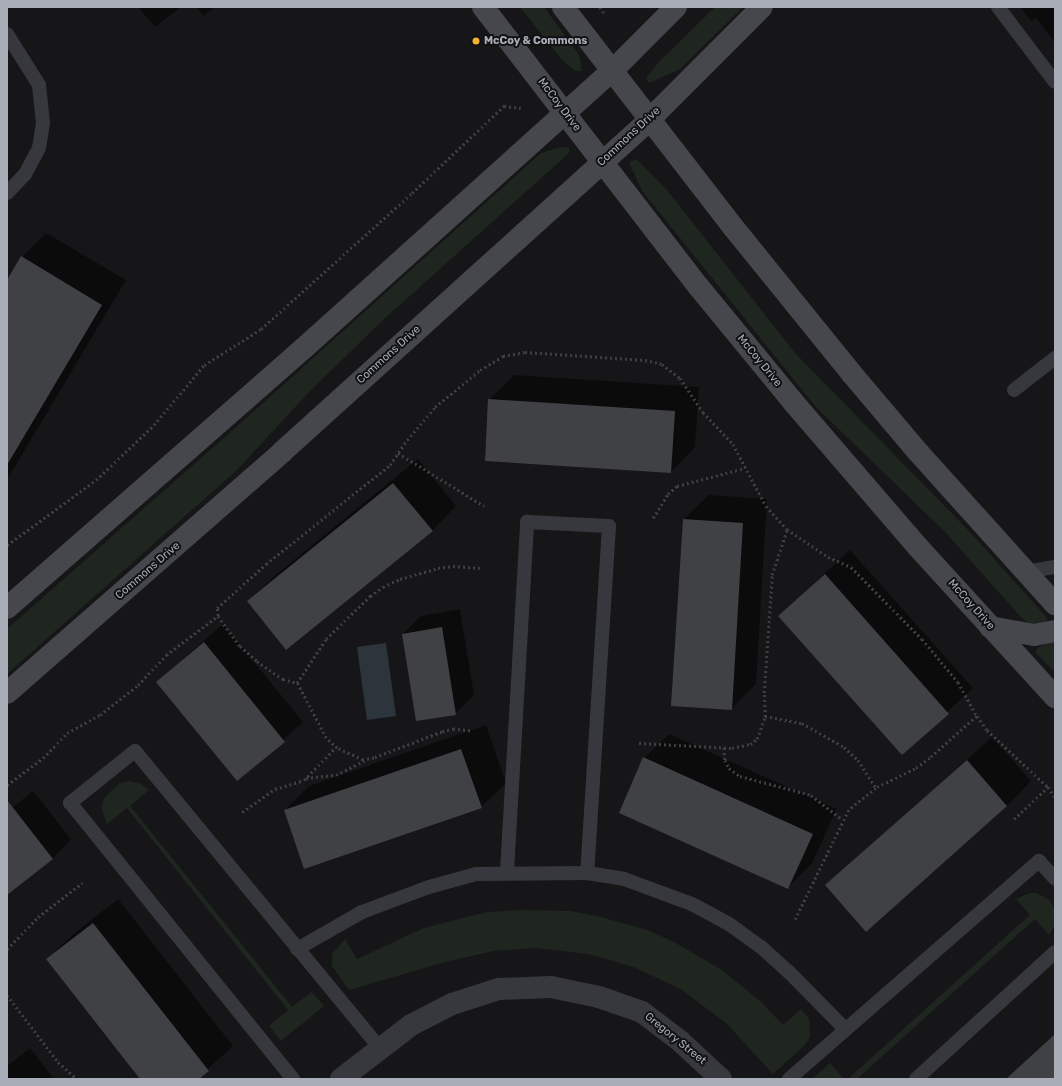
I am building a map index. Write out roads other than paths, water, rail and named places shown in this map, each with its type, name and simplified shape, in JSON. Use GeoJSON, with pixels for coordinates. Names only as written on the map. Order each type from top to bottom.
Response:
{"type":"FeatureCollection","features":[{"type":"Feature","properties":{"kind":"street","name":"McCoy Drive"},"geometry":{"type":"LineString","coordinates":[[483,7],[602,162],[794,404],[990,626],[1055,697]]}},
{"type":"Feature","properties":{"kind":"street"},"geometry":{"type":"LineString","coordinates":[[563,7],[852,374],[1055,604]]}},
{"type":"Feature","properties":{"kind":"street"},"geometry":{"type":"LineString","coordinates":[[7,608],[304,348],[564,111],[613,70],[676,7]]}},
{"type":"Feature","properties":{"kind":"street","name":"Commons Drive"},"geometry":{"type":"LineString","coordinates":[[7,693],[282,452],[650,119],[762,7]]}},
{"type":"Feature","properties":{"kind":"street"},"geometry":{"type":"LineString","coordinates":[[990,626],[1034,635],[1055,631]]}},
{"type":"Feature","properties":{"kind":"street","name":"Gregory Street"},"geometry":{"type":"LineString","coordinates":[[341,1079],[411,1025],[452,1004],[499,989],[551,987],[599,997],[642,1012],[680,1041],[720,1079]]}},
{"type":"Feature","properties":{"kind":"lane"},"geometry":{"type":"LineString","coordinates":[[998,7],[1055,82]]}},
{"type":"Feature","properties":{"kind":"lane"},"geometry":{"type":"LineString","coordinates":[[7,34],[39,85],[44,123],[39,148],[25,174],[7,193]]}},
{"type":"Feature","properties":{"kind":"lane"},"geometry":{"type":"LineString","coordinates":[[1014,390],[1055,358]]}},
{"type":"Feature","properties":{"kind":"lane"},"geometry":{"type":"LineString","coordinates":[[507,872],[527,522],[609,526],[587,873]]}},
{"type":"Feature","properties":{"kind":"lane"},"geometry":{"type":"LineString","coordinates":[[1026,572],[1055,567]]}},
{"type":"Feature","properties":{"kind":"lane"},"geometry":{"type":"LineString","coordinates":[[293,1079],[70,803],[135,751],[380,1048]]}},
{"type":"Feature","properties":{"kind":"lane"},"geometry":{"type":"LineString","coordinates":[[789,1079],[844,1029],[1039,861],[1055,879]]}},
{"type":"Feature","properties":{"kind":"lane"},"geometry":{"type":"LineString","coordinates":[[298,949],[362,912],[394,899],[476,874],[507,872],[587,873],[624,879],[692,904],[729,924],[761,947],[789,972],[844,1029]]}},
{"type":"Feature","properties":{"kind":"lane"},"geometry":{"type":"LineString","coordinates":[[916,1079],[1055,952]]}},
{"type":"Feature","properties":{"kind":"place","name":"McCoy & Commons"},"geometry":{"type":"Point","coordinates":[476,41]}}]}
